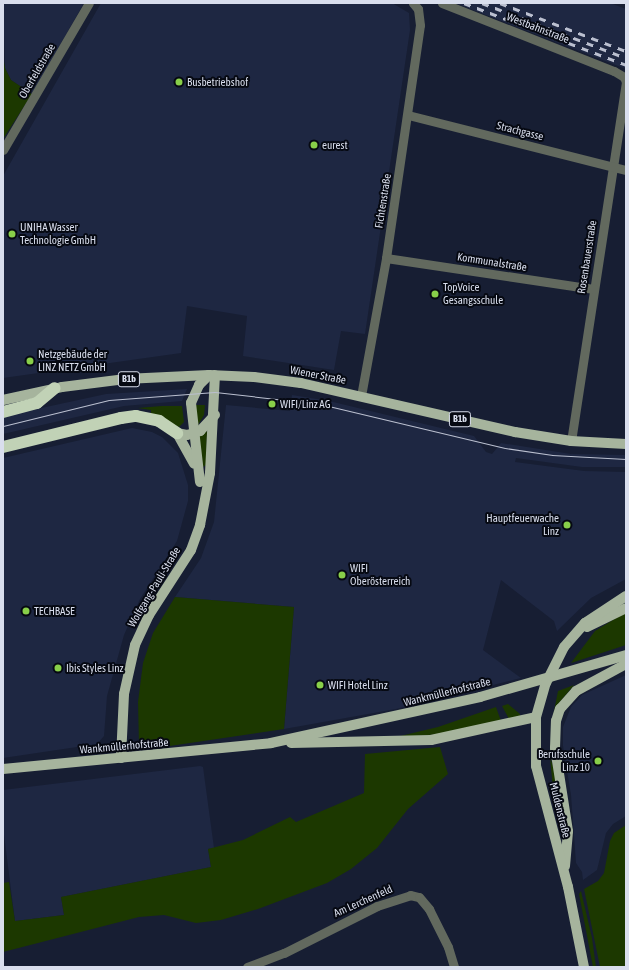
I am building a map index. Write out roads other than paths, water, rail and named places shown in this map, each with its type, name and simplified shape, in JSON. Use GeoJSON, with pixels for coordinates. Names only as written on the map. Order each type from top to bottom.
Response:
{"type":"FeatureCollection","features":[{"type":"Feature","properties":{"kind":"highway"},"geometry":{"type":"LineString","coordinates":[[3,412],[37,402],[55,388]]}},
{"type":"Feature","properties":{"kind":"highway"},"geometry":{"type":"LineString","coordinates":[[3,447],[120,418],[136,416],[159,421],[177,433]]}},
{"type":"Feature","properties":{"kind":"main road","name":"Wiener Straße"},"geometry":{"type":"LineString","coordinates":[[3,400],[55,388],[125,379],[212,375],[297,382],[514,432],[571,441],[626,444]]}},
{"type":"Feature","properties":{"kind":"main road","name":"Wolfgang-Pauli-Straße"},"geometry":{"type":"LineString","coordinates":[[121,758],[122,708],[133,651],[152,609],[191,550],[200,525],[210,473],[215,415],[212,375]]}},
{"type":"Feature","properties":{"kind":"main road","name":"Wolfgang-Pauli-Straße"},"geometry":{"type":"LineString","coordinates":[[204,501],[200,482],[191,403],[200,385],[212,375]]}},
{"type":"Feature","properties":{"kind":"main road"},"geometry":{"type":"LineString","coordinates":[[177,433],[194,433],[205,427],[215,415]]}},
{"type":"Feature","properties":{"kind":"main road","name":"Wolfgang-Pauli-Straße"},"geometry":{"type":"LineString","coordinates":[[177,433],[190,452],[200,482]]}},
{"type":"Feature","properties":{"kind":"main road","name":"Muldenstraße"},"geometry":{"type":"LineString","coordinates":[[584,967],[564,874],[536,766],[536,717],[554,665],[575,633],[599,612],[626,596]]}},
{"type":"Feature","properties":{"kind":"main road"},"geometry":{"type":"LineString","coordinates":[[575,633],[626,608]]}},
{"type":"Feature","properties":{"kind":"main road","name":"Wankmüllerhofstraße"},"geometry":{"type":"LineString","coordinates":[[270,743],[480,697],[572,672],[626,655]]}},
{"type":"Feature","properties":{"kind":"main road"},"geometry":{"type":"LineString","coordinates":[[564,874],[568,831],[555,748],[556,721],[560,709],[576,691],[626,664]]}},
{"type":"Feature","properties":{"kind":"main road","name":"Wankmüllerhofstraße"},"geometry":{"type":"LineString","coordinates":[[3,769],[270,743],[431,740],[536,717]]}},
{"type":"Feature","properties":{"kind":"street","name":"Oberfeldstraße"},"geometry":{"type":"LineString","coordinates":[[3,150],[89,3]]}},
{"type":"Feature","properties":{"kind":"street","name":"Westbahnstraße"},"geometry":{"type":"LineString","coordinates":[[442,3],[614,70],[624,77]]}},
{"type":"Feature","properties":{"kind":"street","name":"Fichtenstraße"},"geometry":{"type":"LineString","coordinates":[[361,396],[386,258],[408,115],[420,25],[419,5]]}},
{"type":"Feature","properties":{"kind":"street","name":"Rosenbauerstraße"},"geometry":{"type":"LineString","coordinates":[[571,441],[612,167],[626,88],[624,77]]}},
{"type":"Feature","properties":{"kind":"street","name":"Strachgasse"},"geometry":{"type":"LineString","coordinates":[[408,115],[626,170]]}},
{"type":"Feature","properties":{"kind":"street","name":"Kommunalstraße"},"geometry":{"type":"LineString","coordinates":[[386,258],[594,289]]}},
{"type":"Feature","properties":{"kind":"street","name":"Am Lerchenfeld"},"geometry":{"type":"LineString","coordinates":[[246,967],[284,953],[377,906],[410,895],[419,897],[429,909],[448,947],[454,967]]}},
{"type":"Feature","properties":{"kind":"tram line"},"geometry":{"type":"LineString","coordinates":[[3,426],[109,400],[215,392],[320,404],[505,448],[552,455],[626,459]]}},
{"type":"Feature","properties":{"kind":"railway"},"geometry":{"type":"LineString","coordinates":[[464,3],[626,65]]}},
{"type":"Feature","properties":{"kind":"railway"},"geometry":{"type":"LineString","coordinates":[[482,3],[626,58]]}},
{"type":"Feature","properties":{"kind":"railway"},"geometry":{"type":"LineString","coordinates":[[500,3],[626,51]]}},
{"type":"Feature","properties":{"kind":"place","name":"Busbetriebshof"},"geometry":{"type":"Point","coordinates":[179,82]}},
{"type":"Feature","properties":{"kind":"place","name":"eurest"},"geometry":{"type":"Point","coordinates":[314,145]}},
{"type":"Feature","properties":{"kind":"place","name":"UNIHA Wasser Technologie GmbH"},"geometry":{"type":"Point","coordinates":[12,234]}},
{"type":"Feature","properties":{"kind":"place","name":"TopVoice Gesangsschule"},"geometry":{"type":"Point","coordinates":[435,294]}},
{"type":"Feature","properties":{"kind":"place","name":"Netzgebäude der LINZ NETZ GmbH"},"geometry":{"type":"Point","coordinates":[30,361]}},
{"type":"Feature","properties":{"kind":"place","name":"WIFI/Linz AG"},"geometry":{"type":"Point","coordinates":[272,404]}},
{"type":"Feature","properties":{"kind":"place","name":"Hauptfeuerwache Linz"},"geometry":{"type":"Point","coordinates":[567,525]}},
{"type":"Feature","properties":{"kind":"place","name":"WIFI Oberösterreich"},"geometry":{"type":"Point","coordinates":[342,575]}},
{"type":"Feature","properties":{"kind":"place","name":"TECHBASE"},"geometry":{"type":"Point","coordinates":[26,611]}},
{"type":"Feature","properties":{"kind":"place","name":"Ibis Styles Linz"},"geometry":{"type":"Point","coordinates":[58,668]}},
{"type":"Feature","properties":{"kind":"place","name":"WIFI Hotel Linz"},"geometry":{"type":"Point","coordinates":[320,685]}},
{"type":"Feature","properties":{"kind":"place","name":"Berufsschule Linz 10"},"geometry":{"type":"Point","coordinates":[598,761]}}]}
